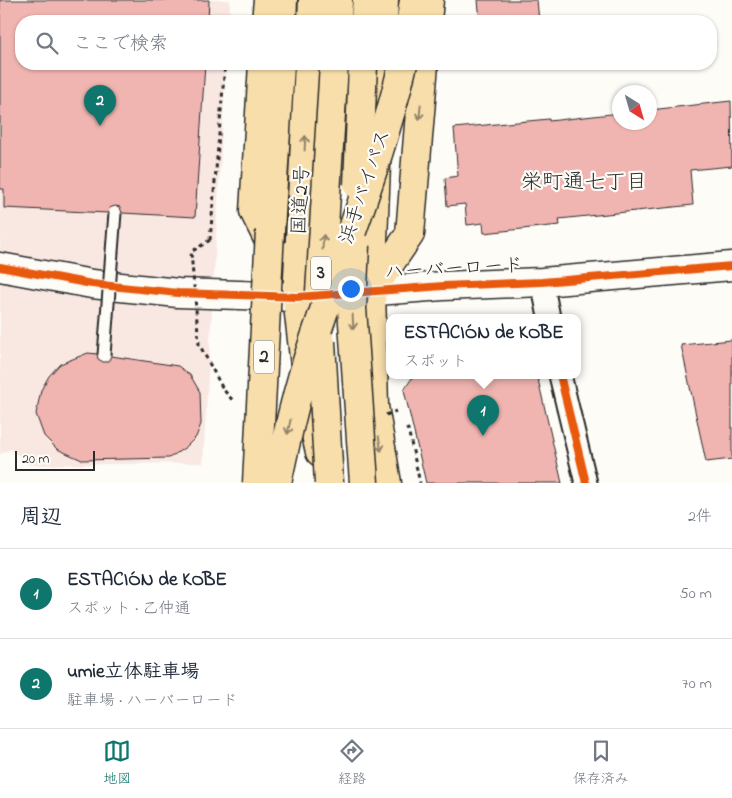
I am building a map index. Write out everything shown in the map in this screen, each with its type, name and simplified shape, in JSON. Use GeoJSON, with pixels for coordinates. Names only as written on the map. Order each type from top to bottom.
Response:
{"type":"FeatureCollection","features":[{"type":"Feature","properties":{"kind":"highway"},"geometry":{"type":"LineString","coordinates":[[267,15],[268,0]]}},
{"type":"Feature","properties":{"kind":"highway"},"geometry":{"type":"LineString","coordinates":[[282,15],[283,0]]}},
{"type":"Feature","properties":{"kind":"highway"},"geometry":{"type":"LineString","coordinates":[[312,15],[313,0]]}},
{"type":"Feature","properties":{"kind":"highway"},"geometry":{"type":"LineString","coordinates":[[337,15],[338,0]]}},
{"type":"Feature","properties":{"kind":"highway"},"geometry":{"type":"LineString","coordinates":[[366,15],[367,0]]}},
{"type":"Feature","properties":{"kind":"highway"},"geometry":{"type":"LineString","coordinates":[[383,15],[384,0]]}},
{"type":"Feature","properties":{"kind":"highway"},"geometry":{"type":"LineString","coordinates":[[412,15],[414,0]]}},
{"type":"Feature","properties":{"kind":"highway"},"geometry":{"type":"LineString","coordinates":[[428,15],[429,0]]}},
{"type":"Feature","properties":{"kind":"highway"},"geometry":{"type":"LineString","coordinates":[[264,70],[254,211],[297,297]]}},
{"type":"Feature","properties":{"kind":"highway","name":"2"},"geometry":{"type":"LineString","coordinates":[[257,483],[280,70]]}},
{"type":"Feature","properties":{"kind":"highway","name":"国道2号"},"geometry":{"type":"LineString","coordinates":[[309,70],[297,297],[310,409],[328,483]]}},
{"type":"Feature","properties":{"kind":"highway","name":"3"},"geometry":{"type":"LineString","coordinates":[[328,483],[322,386],[320,299],[334,70]]}},
{"type":"Feature","properties":{"kind":"highway","name":"3"},"geometry":{"type":"LineString","coordinates":[[363,70],[352,308],[364,483]]}},
{"type":"Feature","properties":{"kind":"highway"},"geometry":{"type":"LineString","coordinates":[[380,70],[371,291],[374,406],[386,483]]}},
{"type":"Feature","properties":{"kind":"highway","name":"浜手バイパス"},"geometry":{"type":"LineString","coordinates":[[277,483],[291,417],[312,345],[394,105],[402,70]]}},
{"type":"Feature","properties":{"kind":"highway"},"geometry":{"type":"LineString","coordinates":[[371,291],[410,234],[424,70]]}},
{"type":"Feature","properties":{"kind":"street","name":"ハーバーロード"},"geometry":{"type":"LineString","coordinates":[[0,267],[92,284],[169,292],[297,297],[542,282],[732,266]]}},
{"type":"Feature","properties":{"kind":"street"},"geometry":{"type":"LineString","coordinates":[[542,282],[548,314]]}},
{"type":"Feature","properties":{"kind":"street"},"geometry":{"type":"LineString","coordinates":[[561,379],[586,483]]}},
{"type":"Feature","properties":{"kind":"lane"},"geometry":{"type":"LineString","coordinates":[[104,355],[115,213]]}},
{"type":"Feature","properties":{"kind":"path"},"geometry":{"type":"LineString","coordinates":[[210,240],[224,70]]}},
{"type":"Feature","properties":{"kind":"path"},"geometry":{"type":"LineString","coordinates":[[408,429],[420,483]]}},
{"type":"Feature","properties":{"kind":"shaded area"},"geometry":{"type":"Polygon","coordinates":[[[0,0],[230,0],[229,15],[15,15],[15,70],[226,70],[203,463],[29,465],[11,449],[0,454],[0,0]]]}},
{"type":"Feature","properties":{"kind":"building"},"geometry":{"type":"Polygon","coordinates":[[[0,0],[209,0],[208,15],[15,15],[15,70],[205,70],[195,217],[122,213],[120,207],[115,206],[109,208],[108,213],[4,208],[4,189],[0,189],[0,0]]]}},
{"type":"Feature","properties":{"kind":"building"},"geometry":{"type":"Polygon","coordinates":[[[478,0],[537,0],[538,15],[479,15],[478,0]]]}},
{"type":"Feature","properties":{"kind":"building"},"geometry":{"type":"Polygon","coordinates":[[[731,101],[732,166],[690,170],[693,205],[559,219],[560,225],[484,233],[483,223],[467,225],[465,204],[447,206],[445,178],[458,176],[454,128],[612,114],[612,130],[657,130],[657,109],[731,101]]]}},
{"type":"Feature","properties":{"kind":"building"},"geometry":{"type":"Polygon","coordinates":[[[732,340],[732,459],[706,462],[681,345],[732,340]]]}},
{"type":"Feature","properties":{"kind":"building"},"geometry":{"type":"Polygon","coordinates":[[[88,353],[97,354],[98,359],[103,362],[108,362],[111,356],[178,366],[190,375],[200,392],[201,424],[196,437],[186,447],[169,458],[82,460],[57,449],[44,436],[36,414],[41,390],[49,376],[60,364],[88,353]]]}},
{"type":"Feature","properties":{"kind":"building"},"geometry":{"type":"Polygon","coordinates":[[[411,379],[538,379],[562,483],[426,483],[404,390],[411,379]]]}},
{"type":"Feature","properties":{"kind":"cycle path"},"geometry":{"type":"LineString","coordinates":[[0,267],[92,284],[178,293],[297,297],[443,286],[542,282],[732,266]]}},
{"type":"Feature","properties":{"kind":"cycle path"},"geometry":{"type":"LineString","coordinates":[[561,379],[586,483]]}},
{"type":"Feature","properties":{"kind":"place","name":"umie立体駐車場"},"geometry":{"type":"Point","coordinates":[100,126]}},
{"type":"Feature","properties":{"kind":"place","name":"ESTACIÓN de KOBE"},"geometry":{"type":"Point","coordinates":[483,436]}},
{"type":"Feature","properties":{"kind":"district","name":"栄町通七丁目"},"geometry":{"type":"Point","coordinates":[584,183]}}]}
